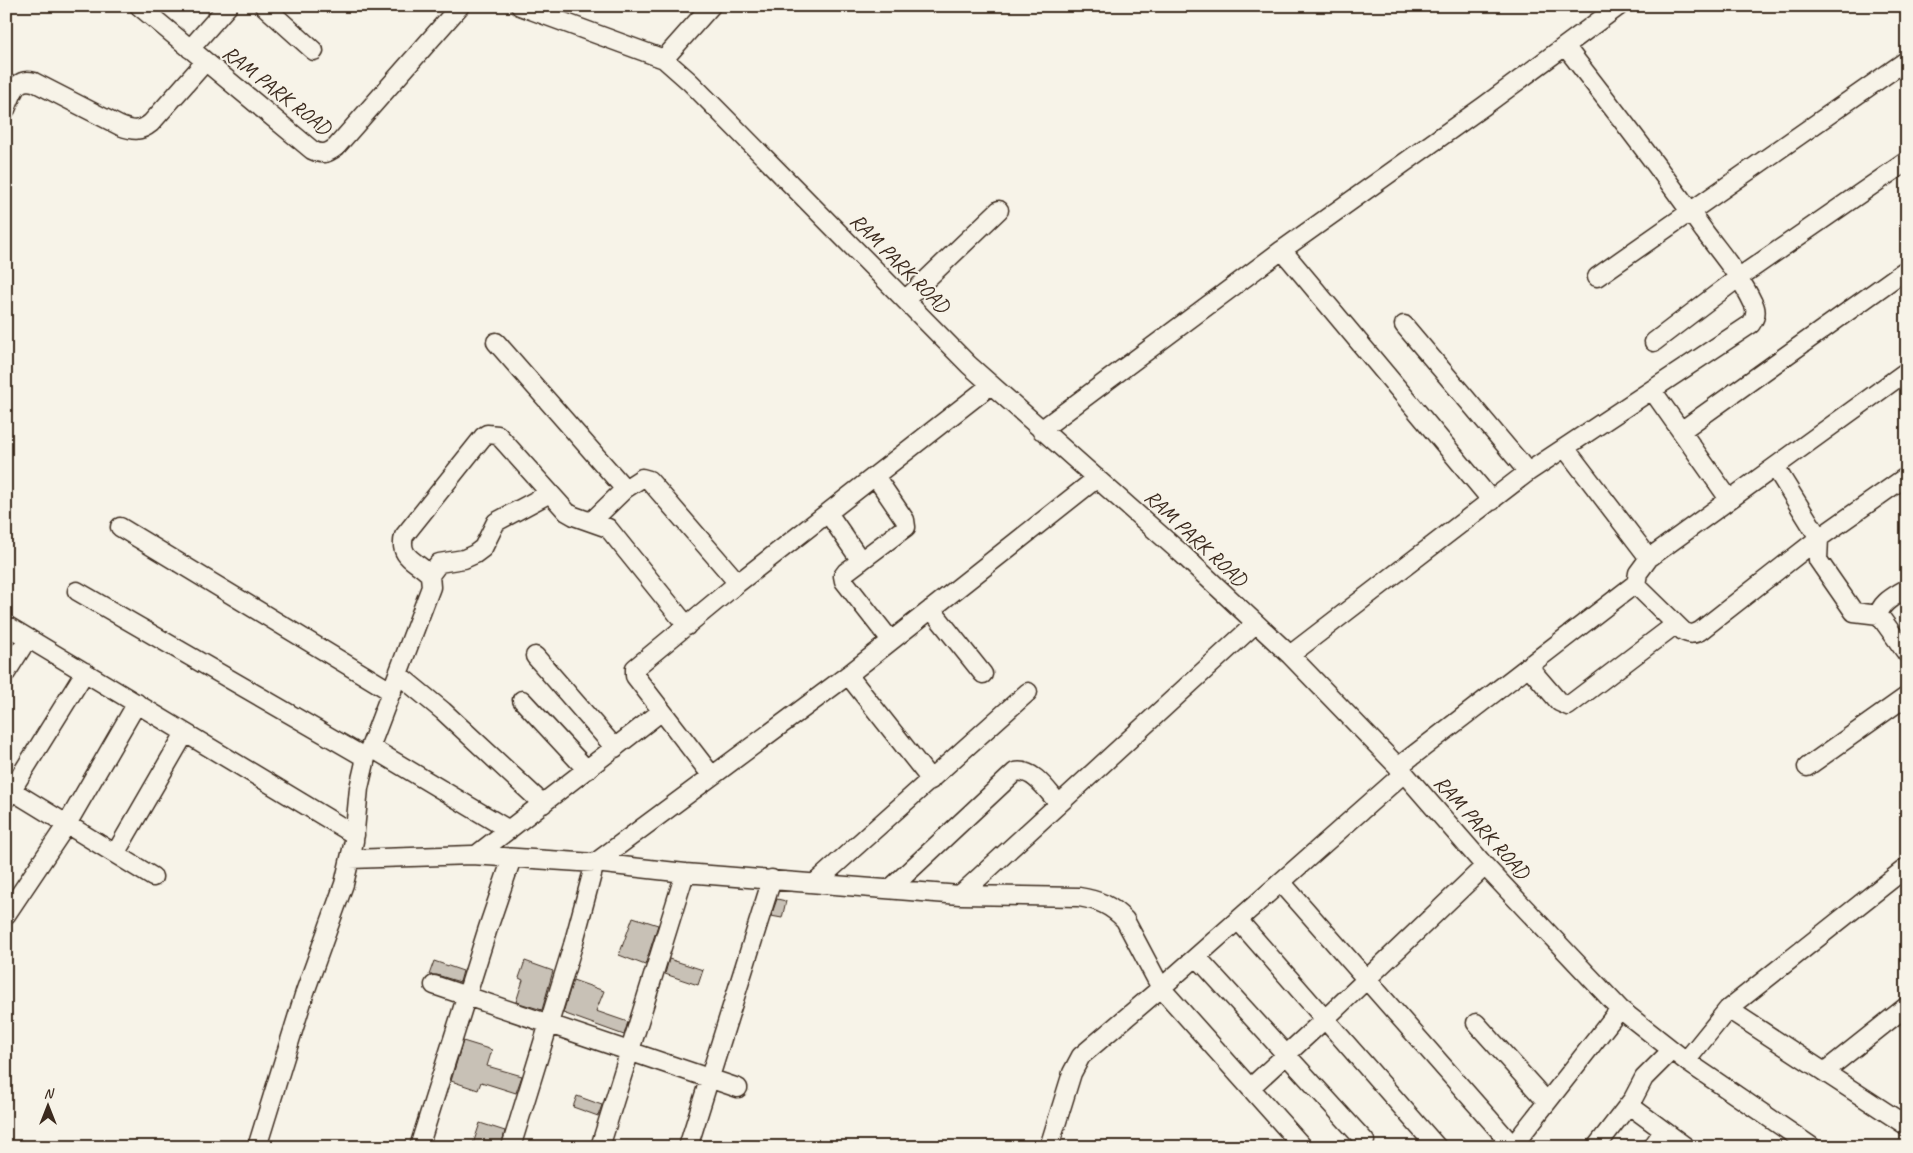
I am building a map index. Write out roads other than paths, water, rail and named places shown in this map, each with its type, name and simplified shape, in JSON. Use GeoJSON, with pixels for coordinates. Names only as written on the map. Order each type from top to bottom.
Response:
{"type":"FeatureCollection","features":[{"type":"Feature","properties":{"kind":"street","name":"RAM PARK ROAD"},"geometry":{"type":"LineString","coordinates":[[139,6],[312,150],[320,154],[329,153],[336,147],[460,6]]}},
{"type":"Feature","properties":{"kind":"street"},"geometry":{"type":"LineString","coordinates":[[190,49],[228,6]]}},
{"type":"Feature","properties":{"kind":"street"},"geometry":{"type":"LineString","coordinates":[[264,6],[314,51]]}},
{"type":"Feature","properties":{"kind":"street","name":"RAM PARK ROAD"},"geometry":{"type":"LineString","coordinates":[[520,6],[664,60],[690,82],[969,365],[1182,554],[1290,655],[1401,770],[1485,866],[1620,1009],[1679,1056],[1812,1147]]}},
{"type":"Feature","properties":{"kind":"street"},"geometry":{"type":"LineString","coordinates":[[664,60],[711,6]]}},
{"type":"Feature","properties":{"kind":"street"},"geometry":{"type":"LineString","coordinates":[[1041,430],[1282,250],[1619,6]]}},
{"type":"Feature","properties":{"kind":"street"},"geometry":{"type":"LineString","coordinates":[[1290,655],[1528,472],[1751,324],[1755,318],[1754,303],[1738,278],[1690,211],[1565,46]]}},
{"type":"Feature","properties":{"kind":"street"},"geometry":{"type":"LineString","coordinates":[[1597,277],[1907,60]]}},
{"type":"Feature","properties":{"kind":"street"},"geometry":{"type":"LineString","coordinates":[[6,109],[17,85],[21,81],[27,80],[120,126],[132,130],[143,129],[151,123],[206,62]]}},
{"type":"Feature","properties":{"kind":"street"},"geometry":{"type":"LineString","coordinates":[[1654,342],[1738,278],[1907,161]]}},
{"type":"Feature","properties":{"kind":"street"},"geometry":{"type":"LineString","coordinates":[[905,300],[999,210]]}},
{"type":"Feature","properties":{"kind":"street"},"geometry":{"type":"LineString","coordinates":[[1282,250],[1492,501]]}},
{"type":"Feature","properties":{"kind":"street"},"geometry":{"type":"LineString","coordinates":[[1681,431],[1907,269]]}},
{"type":"Feature","properties":{"kind":"street"},"geometry":{"type":"LineString","coordinates":[[1404,325],[1528,472]]}},
{"type":"Feature","properties":{"kind":"street"},"geometry":{"type":"LineString","coordinates":[[496,342],[625,489]]}},
{"type":"Feature","properties":{"kind":"street"},"geometry":{"type":"LineString","coordinates":[[1636,585],[1638,573],[1649,558],[1907,371]]}},
{"type":"Feature","properties":{"kind":"street"},"geometry":{"type":"LineString","coordinates":[[712,776],[635,676],[635,668],[738,583],[991,385]]}},
{"type":"Feature","properties":{"kind":"street"},"geometry":{"type":"LineString","coordinates":[[1652,390],[1729,499]]}},
{"type":"Feature","properties":{"kind":"street"},"geometry":{"type":"LineString","coordinates":[[430,576],[403,551],[404,536],[482,437],[487,434],[498,435],[567,512],[608,528],[614,534],[687,626]]}},
{"type":"Feature","properties":{"kind":"street"},"geometry":{"type":"LineString","coordinates":[[1565,448],[1649,558]]}},
{"type":"Feature","properties":{"kind":"street"},"geometry":{"type":"LineString","coordinates":[[1775,467],[1819,538],[1818,560],[1854,612],[1879,615]]}},
{"type":"Feature","properties":{"kind":"street"},"geometry":{"type":"LineString","coordinates":[[875,476],[906,523],[904,530],[843,576],[844,581],[891,641]]}},
{"type":"Feature","properties":{"kind":"street"},"geometry":{"type":"LineString","coordinates":[[1636,585],[1676,624],[1688,634],[1694,634],[1819,538],[1907,476]]}},
{"type":"Feature","properties":{"kind":"street"},"geometry":{"type":"LineString","coordinates":[[592,521],[625,489],[642,478],[649,480],[738,583]]}},
{"type":"Feature","properties":{"kind":"street"},"geometry":{"type":"LineString","coordinates":[[511,1147],[573,945],[595,863],[848,675],[1097,478]]}},
{"type":"Feature","properties":{"kind":"street"},"geometry":{"type":"LineString","coordinates":[[257,1147],[305,992],[339,898],[350,859],[355,835],[359,788],[368,752],[431,587],[430,576],[439,563],[475,554],[482,548],[496,522],[550,493]]}},
{"type":"Feature","properties":{"kind":"street"},"geometry":{"type":"LineString","coordinates":[[828,513],[861,561]]}},
{"type":"Feature","properties":{"kind":"street"},"geometry":{"type":"LineString","coordinates":[[120,527],[392,692]]}},
{"type":"Feature","properties":{"kind":"street"},"geometry":{"type":"LineString","coordinates":[[1049,1147],[1072,1073],[1081,1056],[1281,882],[1401,770],[1528,666],[1636,585]]}},
{"type":"Feature","properties":{"kind":"street"},"geometry":{"type":"LineString","coordinates":[[1907,588],[1879,609],[1879,615],[1907,654]]}},
{"type":"Feature","properties":{"kind":"street"},"geometry":{"type":"LineString","coordinates":[[77,591],[509,830]]}},
{"type":"Feature","properties":{"kind":"street"},"geometry":{"type":"LineString","coordinates":[[931,609],[983,674]]}},
{"type":"Feature","properties":{"kind":"street"},"geometry":{"type":"LineString","coordinates":[[960,895],[1255,624]]}},
{"type":"Feature","properties":{"kind":"street"},"geometry":{"type":"LineString","coordinates":[[1528,666],[1559,702],[1568,706],[1676,624]]}},
{"type":"Feature","properties":{"kind":"street"},"geometry":{"type":"LineString","coordinates":[[6,625],[355,835]]}},
{"type":"Feature","properties":{"kind":"street"},"geometry":{"type":"LineString","coordinates":[[6,673],[28,638]]}},
{"type":"Feature","properties":{"kind":"street"},"geometry":{"type":"LineString","coordinates":[[534,656],[616,748]]}},
{"type":"Feature","properties":{"kind":"street"},"geometry":{"type":"LineString","coordinates":[[85,672],[8,792],[67,824],[153,877]]}},
{"type":"Feature","properties":{"kind":"street"},"geometry":{"type":"LineString","coordinates":[[398,674],[443,711],[543,804]]}},
{"type":"Feature","properties":{"kind":"street"},"geometry":{"type":"LineString","coordinates":[[848,675],[931,780]]}},
{"type":"Feature","properties":{"kind":"street"},"geometry":{"type":"LineString","coordinates":[[815,883],[1028,692]]}},
{"type":"Feature","properties":{"kind":"street"},"geometry":{"type":"LineString","coordinates":[[1807,767],[1907,696]]}},
{"type":"Feature","properties":{"kind":"street"},"geometry":{"type":"LineString","coordinates":[[522,700],[587,770]]}},
{"type":"Feature","properties":{"kind":"street"},"geometry":{"type":"LineString","coordinates":[[6,915],[67,824],[137,703]]}},
{"type":"Feature","properties":{"kind":"street"},"geometry":{"type":"LineString","coordinates":[[476,855],[662,711]]}},
{"type":"Feature","properties":{"kind":"street"},"geometry":{"type":"LineString","coordinates":[[115,854],[185,733]]}},
{"type":"Feature","properties":{"kind":"street"},"geometry":{"type":"LineString","coordinates":[[890,889],[1015,772],[1026,771],[1032,775],[1059,804]]}},
{"type":"Feature","properties":{"kind":"street"},"geometry":{"type":"LineString","coordinates":[[350,859],[476,855],[595,863],[684,873],[960,895],[1079,897],[1095,900],[1106,904],[1125,920],[1161,988],[1303,1147]]}},
{"type":"Feature","properties":{"kind":"street"},"geometry":{"type":"LineString","coordinates":[[419,1147],[512,858]]}},
{"type":"Feature","properties":{"kind":"street"},"geometry":{"type":"LineString","coordinates":[[1250,1088],[1485,866]]}},
{"type":"Feature","properties":{"kind":"street"},"geometry":{"type":"LineString","coordinates":[[1596,1147],[1629,1104],[1644,1078],[1679,1056],[1728,1009],[1907,867]]}},
{"type":"Feature","properties":{"kind":"street"},"geometry":{"type":"LineString","coordinates":[[600,1147],[684,873]]}},
{"type":"Feature","properties":{"kind":"street"},"geometry":{"type":"LineString","coordinates":[[688,1147],[772,879]]}},
{"type":"Feature","properties":{"kind":"street"},"geometry":{"type":"LineString","coordinates":[[1281,882],[1512,1146],[1620,1009]]}},
{"type":"Feature","properties":{"kind":"street"},"geometry":{"type":"LineString","coordinates":[[1238,920],[1438,1147]]}},
{"type":"Feature","properties":{"kind":"street"},"geometry":{"type":"LineString","coordinates":[[1197,957],[1365,1141]]}},
{"type":"Feature","properties":{"kind":"street"},"geometry":{"type":"LineString","coordinates":[[434,985],[738,1088]]}},
{"type":"Feature","properties":{"kind":"street"},"geometry":{"type":"LineString","coordinates":[[1824,1072],[1907,1006]]}},
{"type":"Feature","properties":{"kind":"street"},"geometry":{"type":"LineString","coordinates":[[1728,1009],[1907,1126]]}},
{"type":"Feature","properties":{"kind":"street"},"geometry":{"type":"LineString","coordinates":[[1476,1022],[1547,1102]]}},
{"type":"Feature","properties":{"kind":"street"},"geometry":{"type":"LineString","coordinates":[[1629,1104],[1686,1147]]}},
{"type":"Feature","properties":{"kind":"street"},"geometry":{"type":"LineString","coordinates":[[1652,1147],[1664,1131]]}}]}
